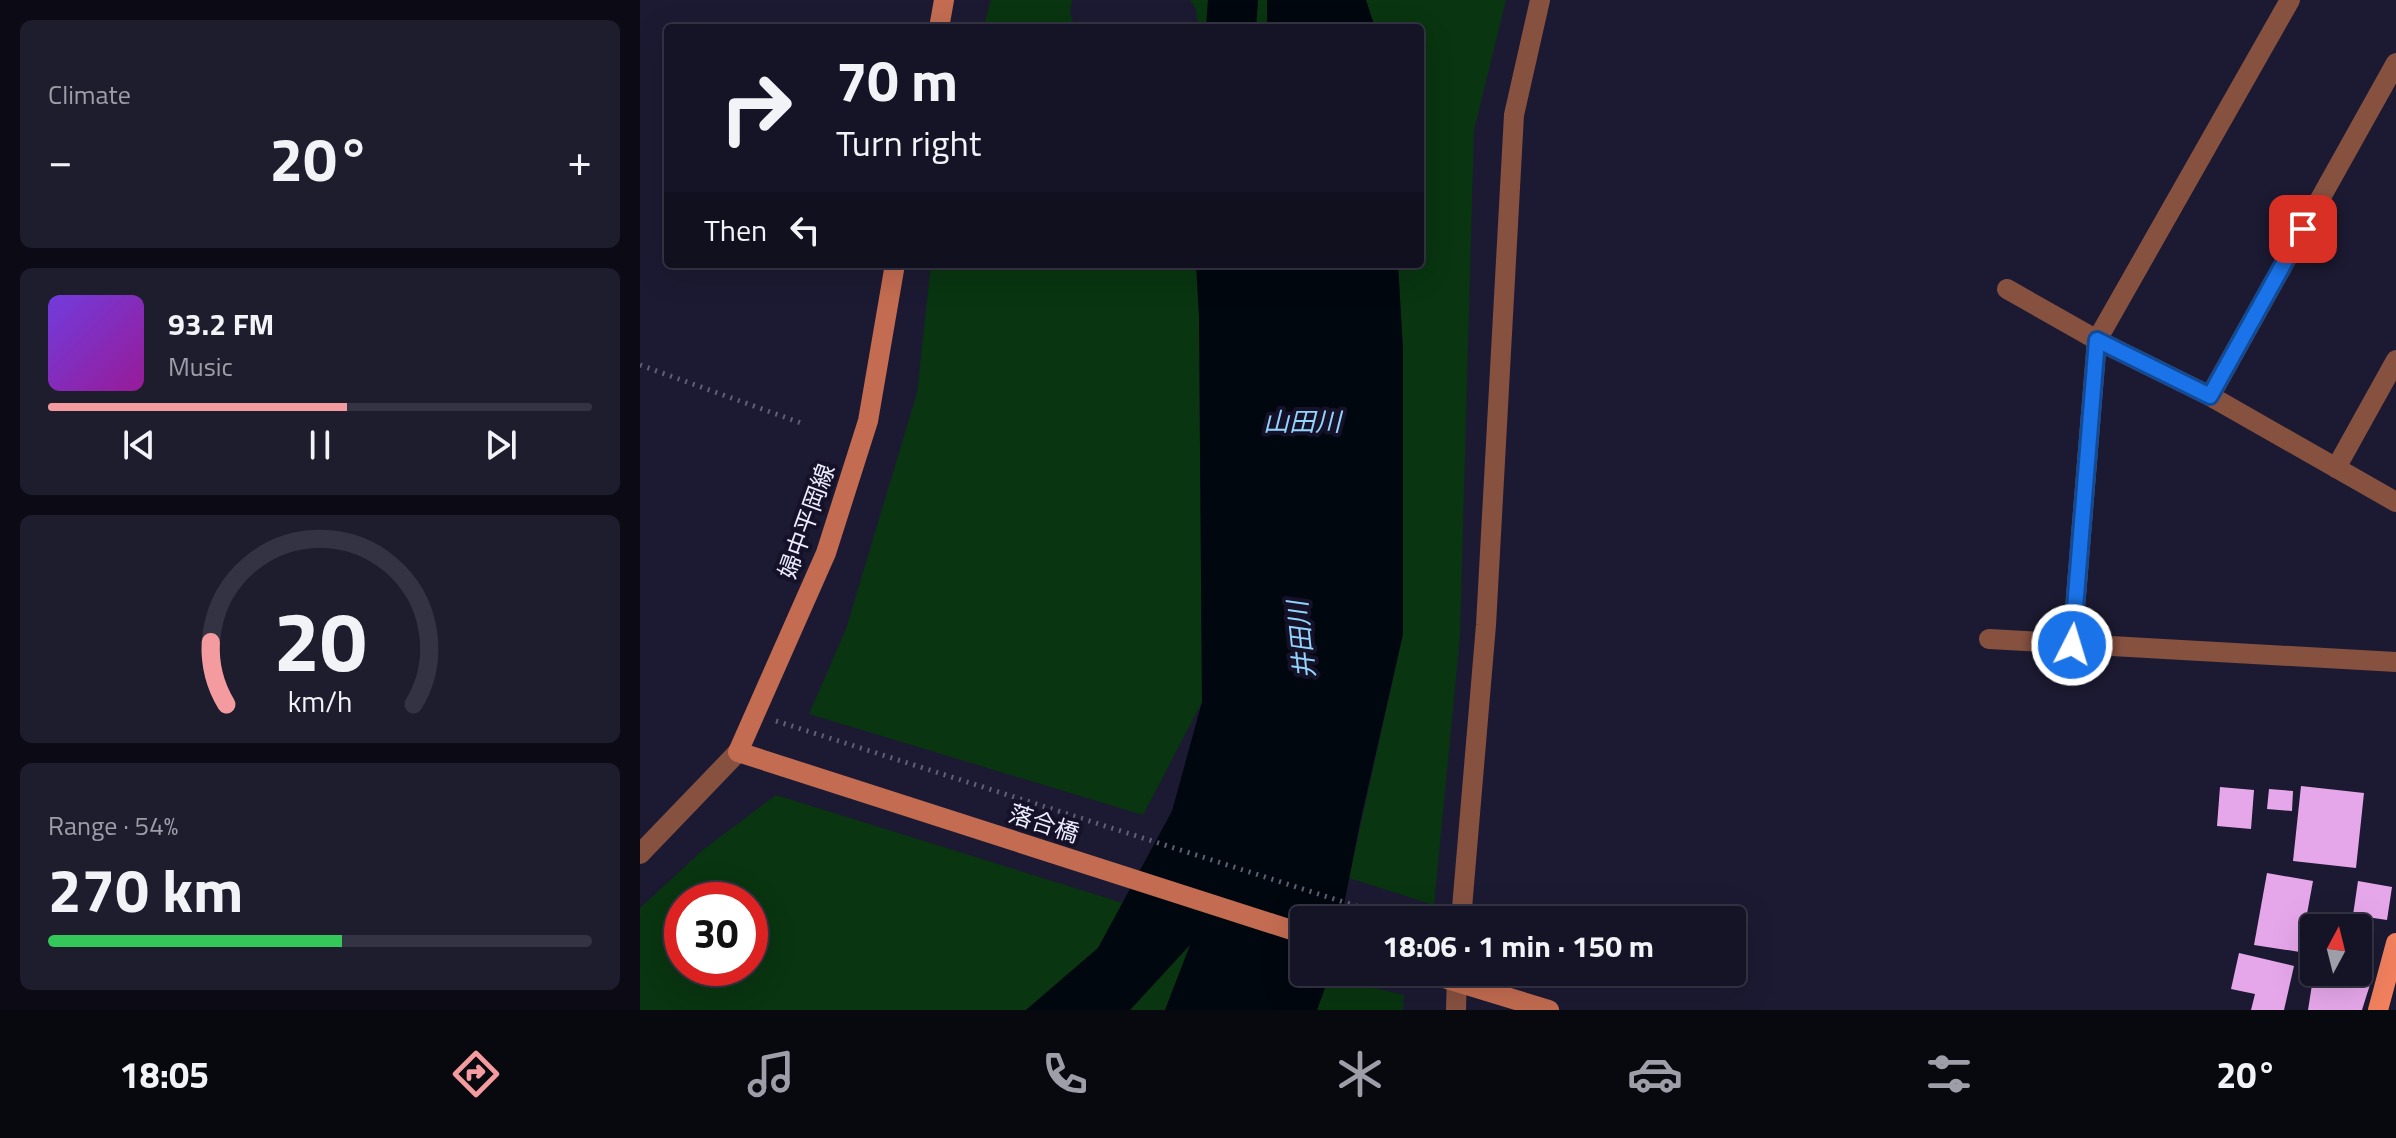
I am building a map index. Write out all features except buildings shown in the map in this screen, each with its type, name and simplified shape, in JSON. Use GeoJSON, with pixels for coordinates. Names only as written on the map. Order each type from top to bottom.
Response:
{"type":"FeatureCollection","features":[{"type":"Feature","properties":{"kind":"main road"},"geometry":{"type":"LineString","coordinates":[[940,24],[944,0]]}},
{"type":"Feature","properties":{"kind":"main road","name":"婦中平岡線"},"geometry":{"type":"LineString","coordinates":[[738,752],[826,553],[868,421],[894,268]]}},
{"type":"Feature","properties":{"kind":"main road","name":"落合橋"},"geometry":{"type":"LineString","coordinates":[[738,752],[1290,929]]}},
{"type":"Feature","properties":{"kind":"main road"},"geometry":{"type":"LineString","coordinates":[[2378,1010],[2396,943]]}},
{"type":"Feature","properties":{"kind":"main road"},"geometry":{"type":"LineString","coordinates":[[1482,986],[1549,1010]]}},
{"type":"Feature","properties":{"kind":"street"},"geometry":{"type":"LineString","coordinates":[[1462,906],[1486,625],[1514,115],[1540,0]]}},
{"type":"Feature","properties":{"kind":"street"},"geometry":{"type":"LineString","coordinates":[[2072,645],[2097,340],[2290,0]]}},
{"type":"Feature","properties":{"kind":"street"},"geometry":{"type":"LineString","coordinates":[[2210,396],[2396,63]]}},
{"type":"Feature","properties":{"kind":"street"},"geometry":{"type":"LineString","coordinates":[[2007,289],[2097,340],[2210,396],[2396,502]]}},
{"type":"Feature","properties":{"kind":"street"},"geometry":{"type":"LineString","coordinates":[[2336,468],[2396,360]]}},
{"type":"Feature","properties":{"kind":"street"},"geometry":{"type":"LineString","coordinates":[[1989,639],[2396,662]]}},
{"type":"Feature","properties":{"kind":"street"},"geometry":{"type":"LineString","coordinates":[[640,854],[738,752]]}},
{"type":"Feature","properties":{"kind":"street"},"geometry":{"type":"LineString","coordinates":[[1456,1010],[1457,986]]}},
{"type":"Feature","properties":{"kind":"path"},"geometry":{"type":"LineString","coordinates":[[640,365],[801,423]]}},
{"type":"Feature","properties":{"kind":"path"},"geometry":{"type":"LineString","coordinates":[[768,718],[1356,906]]}},
{"type":"Feature","properties":{"kind":"green space"},"geometry":{"type":"Polygon","coordinates":[[[991,0],[1072,0],[1070,13],[1074,24],[984,24],[991,0]]]}},
{"type":"Feature","properties":{"kind":"green space"},"geometry":{"type":"Polygon","coordinates":[[[1190,0],[1267,0],[1267,24],[1198,24],[1196,9],[1190,0]]]}},
{"type":"Feature","properties":{"kind":"green space"},"geometry":{"type":"Polygon","coordinates":[[[1366,0],[1506,0],[1474,130],[1460,636],[1434,905],[1349,878],[1403,634],[1403,350],[1398,268],[1424,268],[1424,24],[1374,24],[1366,0]]]}},
{"type":"Feature","properties":{"kind":"green space"},"geometry":{"type":"Polygon","coordinates":[[[931,268],[1196,268],[1202,702],[1143,815],[809,714],[846,629],[917,393],[931,268]]]}},
{"type":"Feature","properties":{"kind":"green space"},"geometry":{"type":"Polygon","coordinates":[[[776,795],[1123,903],[1098,948],[1026,1010],[640,1010],[640,908],[664,886],[664,986],[768,986],[768,882],[668,882],[704,849],[776,795]]]}},
{"type":"Feature","properties":{"kind":"green space"},"geometry":{"type":"Polygon","coordinates":[[[1192,942],[1165,1010],[1130,1010],[1192,942]]]}},
{"type":"Feature","properties":{"kind":"green space"},"geometry":{"type":"Polygon","coordinates":[[[1326,986],[1366,986],[1404,995],[1403,1010],[1317,1010],[1326,986]]]}},
{"type":"Feature","properties":{"kind":"water"},"geometry":{"type":"Polygon","coordinates":[[[1267,0],[1366,0],[1374,24],[1267,24],[1267,0]]]}},
{"type":"Feature","properties":{"kind":"water","name":"山田川"},"geometry":{"type":"Polygon","coordinates":[[[1196,268],[1398,268],[1403,350],[1403,634],[1344,906],[1290,906],[1290,986],[1326,986],[1317,1010],[1165,1010],[1190,945],[1130,1010],[1026,1010],[1098,948],[1172,811],[1202,702],[1196,268]]]}},
{"type":"Feature","properties":{"kind":"waterway","name":"井田川"},"geometry":{"type":"LineString","coordinates":[[1231,24],[1233,0]]}},
{"type":"Feature","properties":{"kind":"route"},"geometry":{"type":"LineString","coordinates":[[2072,645],[2097,340],[2210,396],[2303,229]]}}]}
